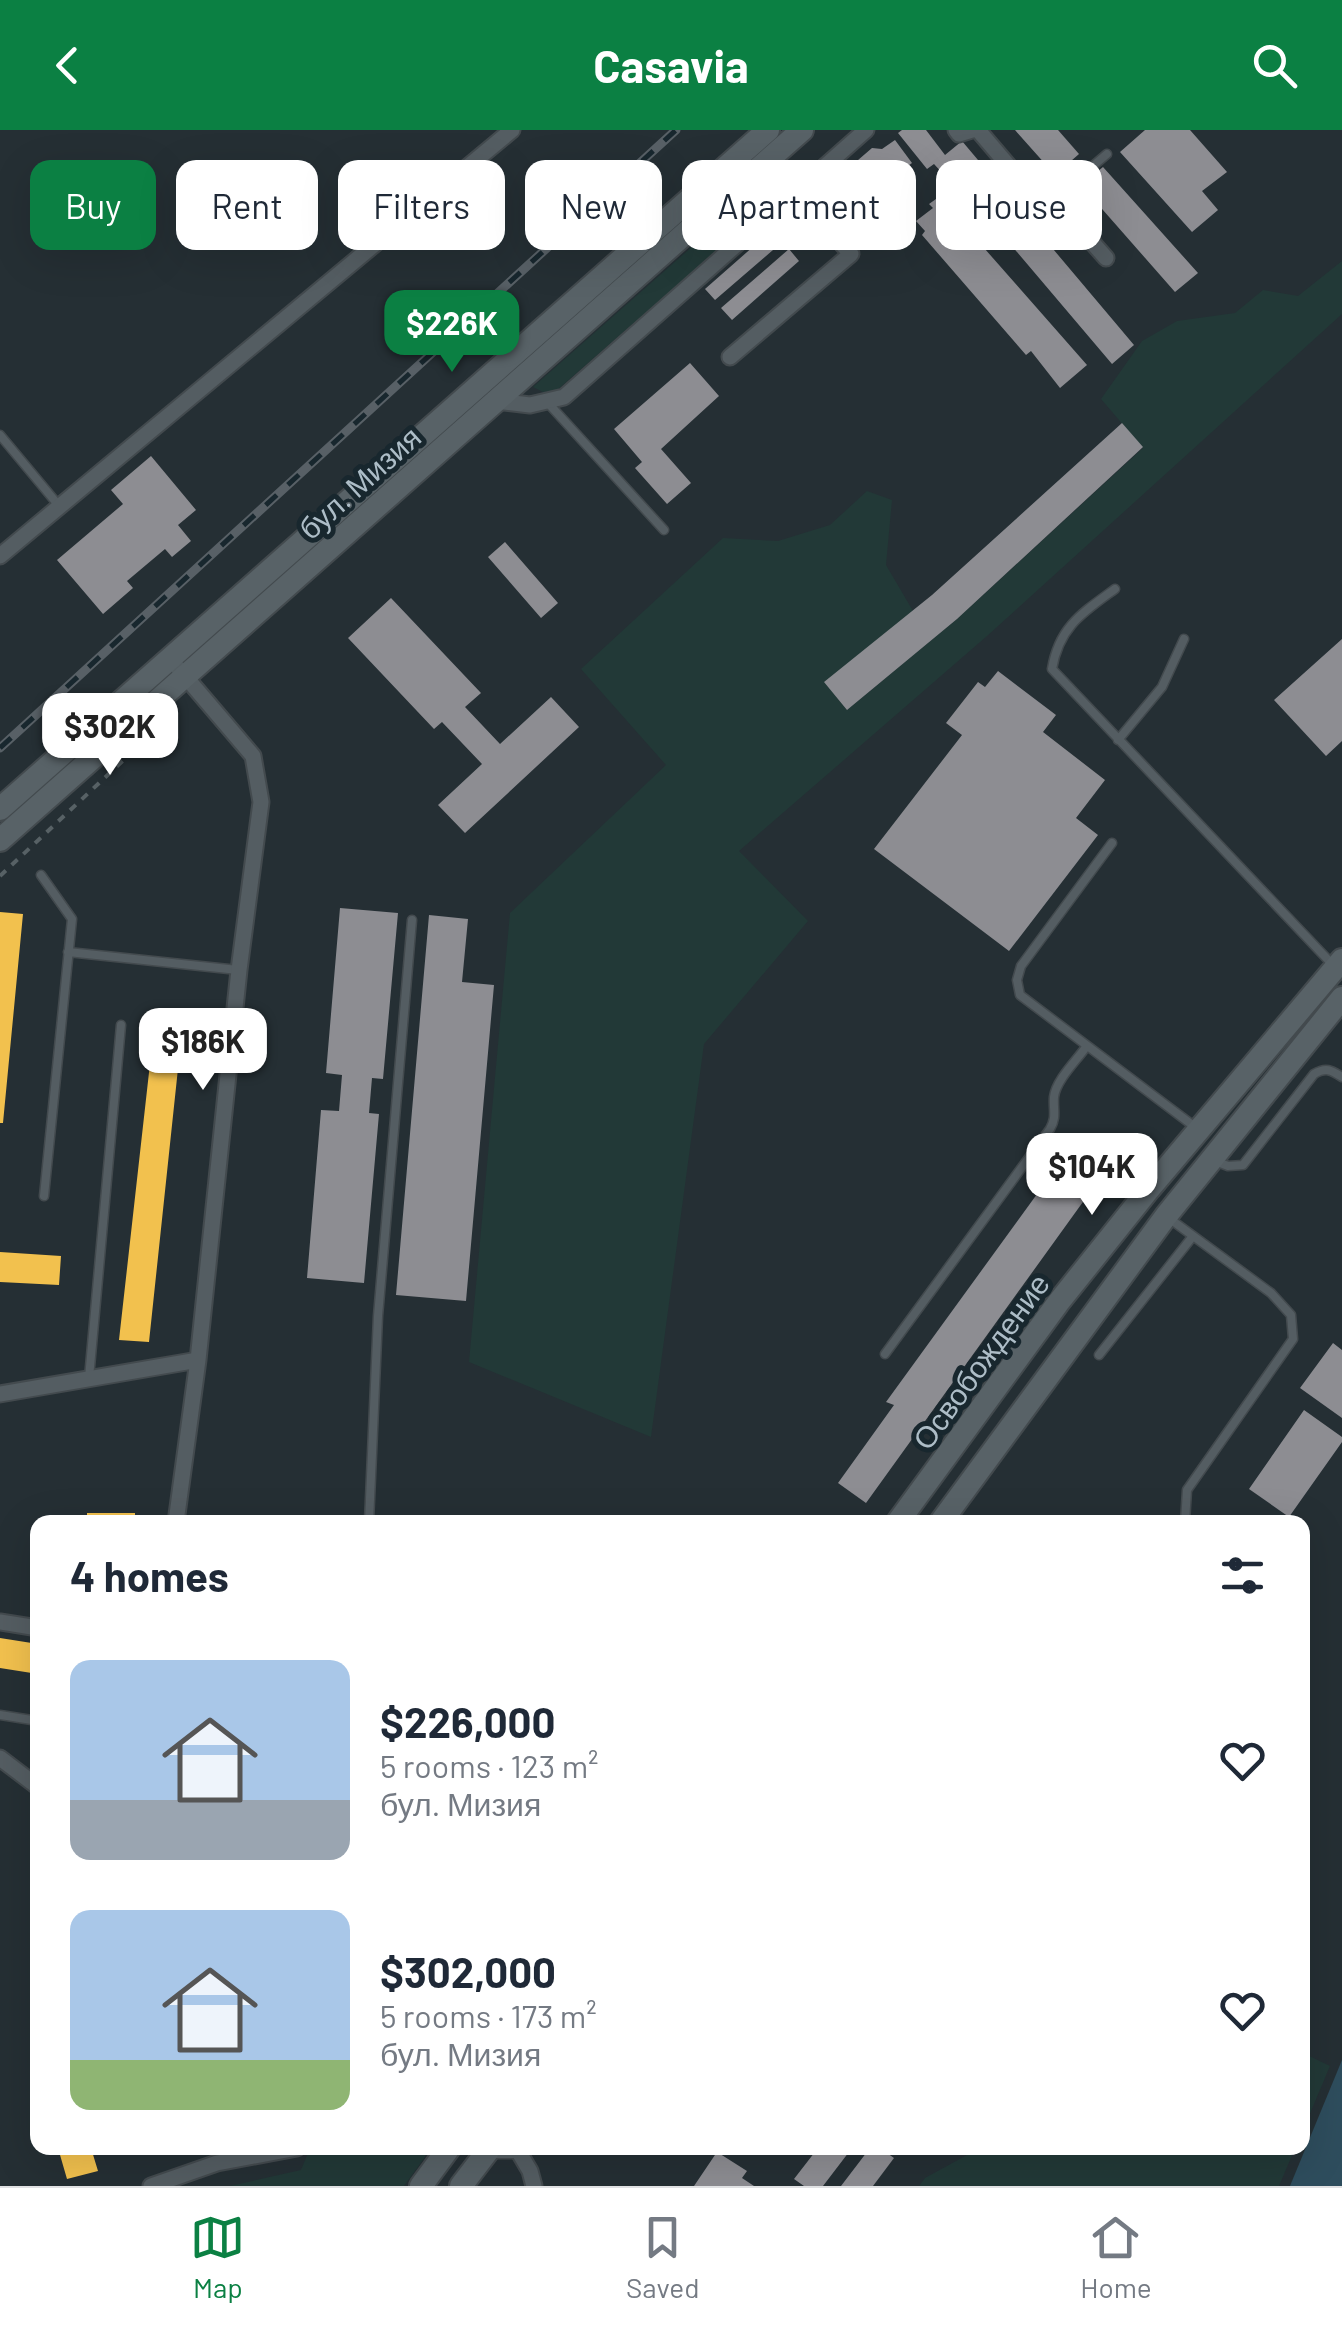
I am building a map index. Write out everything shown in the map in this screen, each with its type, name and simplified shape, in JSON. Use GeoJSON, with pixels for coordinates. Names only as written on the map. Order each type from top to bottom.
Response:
{"type":"FeatureCollection","features":[{"type":"Feature","properties":{"kind":"street"},"geometry":{"type":"LineString","coordinates":[[0,556],[512,130]]}},
{"type":"Feature","properties":{"kind":"street","name":"бул. Мизия"},"geometry":{"type":"LineString","coordinates":[[0,840],[177,668],[768,130]]}},
{"type":"Feature","properties":{"kind":"street","name":"бул. Мизия"},"geometry":{"type":"LineString","coordinates":[[767,160],[802,130]]}},
{"type":"Feature","properties":{"kind":"street"},"geometry":{"type":"LineString","coordinates":[[832,160],[866,130]]}},
{"type":"Feature","properties":{"kind":"street"},"geometry":{"type":"LineString","coordinates":[[956,130],[960,134],[975,130],[1002,160]]}},
{"type":"Feature","properties":{"kind":"street","name":"бул. Мизия"},"geometry":{"type":"LineString","coordinates":[[0,809],[177,668],[496,401],[682,236]]}},
{"type":"Feature","properties":{"kind":"street"},"geometry":{"type":"LineString","coordinates":[[496,401],[530,405],[564,397],[730,250]]}},
{"type":"Feature","properties":{"kind":"street"},"geometry":{"type":"LineString","coordinates":[[730,357],[850,254],[847,250]]}},
{"type":"Feature","properties":{"kind":"street"},"geometry":{"type":"LineString","coordinates":[[1099,250],[1106,258]]}},
{"type":"Feature","properties":{"kind":"street"},"geometry":{"type":"LineString","coordinates":[[177,668],[253,756],[261,802],[177,1515]]}},
{"type":"Feature","properties":{"kind":"street","name":"Освобождение"},"geometry":{"type":"LineString","coordinates":[[903,1515],[1058,1303],[1339,964]]}},
{"type":"Feature","properties":{"kind":"street"},"geometry":{"type":"LineString","coordinates":[[946,1515],[1166,1216],[1342,998]]}},
{"type":"Feature","properties":{"kind":"street"},"geometry":{"type":"LineString","coordinates":[[0,1394],[198,1360]]}},
{"type":"Feature","properties":{"kind":"street"},"geometry":{"type":"LineString","coordinates":[[0,1622],[30,1627]]}},
{"type":"Feature","properties":{"kind":"street"},"geometry":{"type":"LineString","coordinates":[[0,1758],[30,1781]]}},
{"type":"Feature","properties":{"kind":"street"},"geometry":{"type":"LineString","coordinates":[[150,2186],[215,2155]]}},
{"type":"Feature","properties":{"kind":"street"},"geometry":{"type":"LineString","coordinates":[[421,2186],[444,2155]]}},
{"type":"Feature","properties":{"kind":"street"},"geometry":{"type":"LineString","coordinates":[[461,2186],[480,2155]]}},
{"type":"Feature","properties":{"kind":"street"},"geometry":{"type":"LineString","coordinates":[[524,2155],[534,2186]]}},
{"type":"Feature","properties":{"kind":"lane"},"geometry":{"type":"LineString","coordinates":[[1100,160],[1107,154]]}},
{"type":"Feature","properties":{"kind":"lane"},"geometry":{"type":"LineString","coordinates":[[548,403],[664,530]]}},
{"type":"Feature","properties":{"kind":"lane"},"geometry":{"type":"LineString","coordinates":[[0,435],[60,507]]}},
{"type":"Feature","properties":{"kind":"lane"},"geometry":{"type":"LineString","coordinates":[[1115,589],[1081,613],[1056,646],[1052,669],[1339,964]]}},
{"type":"Feature","properties":{"kind":"lane"},"geometry":{"type":"LineString","coordinates":[[1118,740],[1162,687],[1184,639]]}},
{"type":"Feature","properties":{"kind":"lane"},"geometry":{"type":"LineString","coordinates":[[1112,843],[1022,966],[1017,980],[1020,995],[1198,1130]]}},
{"type":"Feature","properties":{"kind":"lane"},"geometry":{"type":"LineString","coordinates":[[41,875],[72,919],[44,1196]]}},
{"type":"Feature","properties":{"kind":"lane"},"geometry":{"type":"LineString","coordinates":[[370,1515],[379,1305],[412,920]]}},
{"type":"Feature","properties":{"kind":"lane"},"geometry":{"type":"LineString","coordinates":[[68,952],[239,970]]}},
{"type":"Feature","properties":{"kind":"lane"},"geometry":{"type":"LineString","coordinates":[[89,1378],[121,1025]]}},
{"type":"Feature","properties":{"kind":"lane"},"geometry":{"type":"LineString","coordinates":[[886,1354],[1050,1129],[1056,1118],[1054,1096],[1086,1047]]}},
{"type":"Feature","properties":{"kind":"lane"},"geometry":{"type":"LineString","coordinates":[[1211,1160],[1228,1166],[1243,1164],[1314,1074],[1330,1070],[1342,1077]]}},
{"type":"Feature","properties":{"kind":"lane"},"geometry":{"type":"LineString","coordinates":[[1166,1216],[1271,1293],[1291,1315],[1293,1340],[1187,1490],[1185,1515]]}},
{"type":"Feature","properties":{"kind":"lane"},"geometry":{"type":"LineString","coordinates":[[1099,1355],[1193,1236]]}},
{"type":"Feature","properties":{"kind":"lane"},"geometry":{"type":"LineString","coordinates":[[0,1716],[30,1719]]}},
{"type":"Feature","properties":{"kind":"path"},"geometry":{"type":"LineString","coordinates":[[0,876],[135,752],[156,727]]}},
{"type":"Feature","properties":{"kind":"path"},"geometry":{"type":"LineString","coordinates":[[32,848],[41,875]]}},
{"type":"Feature","properties":{"kind":"green space"},"geometry":{"type":"Polygon","coordinates":[[[688,250],[716,250],[556,391],[543,392],[533,387],[688,250]]]}},
{"type":"Feature","properties":{"kind":"green space"},"geometry":{"type":"Polygon","coordinates":[[[1342,261],[1342,314],[987,636],[739,851],[808,921],[704,1044],[651,1437],[469,1362],[510,913],[666,765],[581,669],[723,538],[778,541],[830,525],[867,491],[892,500],[886,565],[913,611],[825,682],[847,710],[957,619],[1143,448],[1101,399],[1142,341],[1177,321],[1235,313],[1263,290],[1298,296],[1342,261]]]}},
{"type":"Feature","properties":{"kind":"green space"},"geometry":{"type":"Polygon","coordinates":[[[1310,2056],[1330,2066],[1310,2113],[1310,2056]]]}},
{"type":"Feature","properties":{"kind":"green space"},"geometry":{"type":"Polygon","coordinates":[[[307,2155],[425,2155],[404,2186],[230,2186],[301,2170],[307,2155]]]}},
{"type":"Feature","properties":{"kind":"green space"},"geometry":{"type":"Polygon","coordinates":[[[967,2155],[1292,2155],[1279,2186],[919,2186],[925,2178],[967,2155]]]}},
{"type":"Feature","properties":{"kind":"water"},"geometry":{"type":"Polygon","coordinates":[[[1342,2060],[1342,2186],[1290,2186],[1303,2155],[1310,2155],[1310,2138],[1342,2060]]]}},
{"type":"Feature","properties":{"kind":"building: Homes"},"geometry":{"type":"Polygon","coordinates":[[[0,912],[23,914],[3,1123],[0,1123],[0,912]]]}},
{"type":"Feature","properties":{"kind":"building: Homes"},"geometry":{"type":"Polygon","coordinates":[[[156,1010],[184,1012],[149,1342],[119,1340],[156,1010]]]}},
{"type":"Feature","properties":{"kind":"building: Homes"},"geometry":{"type":"Polygon","coordinates":[[[0,1252],[61,1256],[59,1285],[0,1282],[0,1252]]]}},
{"type":"Feature","properties":{"kind":"building: Homes"},"geometry":{"type":"Polygon","coordinates":[[[87,1513],[135,1513],[135,1515],[87,1513]]]}},
{"type":"Feature","properties":{"kind":"building: Homes"},"geometry":{"type":"Polygon","coordinates":[[[0,1638],[30,1643],[30,1673],[0,1668],[0,1638]]]}},
{"type":"Feature","properties":{"kind":"building: Homes"},"geometry":{"type":"Polygon","coordinates":[[[60,2155],[93,2155],[98,2171],[67,2179],[60,2155]]]}},
{"type":"Feature","properties":{"kind":"building: Industry"},"geometry":{"type":"Polygon","coordinates":[[[926,130],[945,155],[962,141],[978,160],[936,160],[936,166],[927,169],[898,133],[926,130]]]}},
{"type":"Feature","properties":{"kind":"building: Industry"},"geometry":{"type":"Polygon","coordinates":[[[1015,130],[1058,130],[1079,154],[1072,160],[1042,160],[1015,130]]]}},
{"type":"Feature","properties":{"kind":"building: Industry"},"geometry":{"type":"Polygon","coordinates":[[[1145,130],[1190,130],[1227,172],[1202,191],[1218,210],[1192,232],[1120,152],[1145,130]]]}},
{"type":"Feature","properties":{"kind":"building: Industry"},"geometry":{"type":"Polygon","coordinates":[[[895,140],[910,160],[858,160],[872,148],[882,149],[895,140]]]}},
{"type":"Feature","properties":{"kind":"building: Industry"},"geometry":{"type":"Polygon","coordinates":[[[1102,168],[1198,273],[1175,292],[1102,209],[1102,168]]]}},
{"type":"Feature","properties":{"kind":"building: Industry"},"geometry":{"type":"Polygon","coordinates":[[[936,199],[936,250],[986,250],[1087,365],[1060,388],[1031,351],[1026,355],[922,235],[925,231],[916,221],[933,208],[929,204],[936,199]]]}},
{"type":"Feature","properties":{"kind":"building: Industry"},"geometry":{"type":"Polygon","coordinates":[[[749,250],[773,250],[715,300],[705,289],[749,250]]]}},
{"type":"Feature","properties":{"kind":"building: Industry"},"geometry":{"type":"Polygon","coordinates":[[[788,250],[799,261],[732,320],[721,308],[788,250]]]}},
{"type":"Feature","properties":{"kind":"building: Industry"},"geometry":{"type":"Polygon","coordinates":[[[1015,250],[1054,250],[1134,345],[1112,364],[1015,250]]]}},
{"type":"Feature","properties":{"kind":"building: Industry"},"geometry":{"type":"Polygon","coordinates":[[[690,363],[719,396],[661,449],[691,483],[667,504],[635,468],[642,462],[614,429],[690,363]]]}},
{"type":"Feature","properties":{"kind":"building: Industry"},"geometry":{"type":"Polygon","coordinates":[[[1122,423],[1143,447],[957,619],[847,710],[824,682],[932,595],[1122,423]]]}},
{"type":"Feature","properties":{"kind":"building: Industry"},"geometry":{"type":"Polygon","coordinates":[[[151,456],[196,510],[178,525],[191,541],[172,557],[165,549],[127,581],[133,588],[103,614],[57,560],[123,504],[111,490],[151,456]]]}},
{"type":"Feature","properties":{"kind":"building: Industry"},"geometry":{"type":"Polygon","coordinates":[[[505,542],[558,603],[541,618],[488,557],[505,542]]]}},
{"type":"Feature","properties":{"kind":"building: Industry"},"geometry":{"type":"Polygon","coordinates":[[[391,598],[481,693],[465,707],[500,744],[551,697],[579,727],[465,833],[438,805],[482,764],[442,722],[434,729],[348,638],[391,598]]]}},
{"type":"Feature","properties":{"kind":"building: Industry"},"geometry":{"type":"Polygon","coordinates":[[[1342,639],[1342,741],[1326,756],[1274,700],[1342,639]]]}},
{"type":"Feature","properties":{"kind":"building: Industry"},"geometry":{"type":"Polygon","coordinates":[[[998,671],[1056,715],[1043,732],[1105,780],[1076,818],[1098,835],[1009,951],[874,849],[962,735],[946,723],[978,682],[985,687],[998,671]]]}},
{"type":"Feature","properties":{"kind":"building: Industry"},"geometry":{"type":"Polygon","coordinates":[[[340,908],[398,913],[383,1079],[372,1078],[369,1113],[379,1114],[364,1283],[307,1278],[321,1110],[339,1111],[342,1075],[326,1073],[340,908]]]}},
{"type":"Feature","properties":{"kind":"building: Industry"},"geometry":{"type":"Polygon","coordinates":[[[429,915],[468,919],[462,982],[494,985],[466,1301],[396,1295],[429,915]]]}},
{"type":"Feature","properties":{"kind":"building: Industry"},"geometry":{"type":"Polygon","coordinates":[[[1077,1139],[1111,1163],[866,1503],[838,1483],[894,1405],[886,1402],[1077,1139]]]}},
{"type":"Feature","properties":{"kind":"building: Industry"},"geometry":{"type":"Polygon","coordinates":[[[1333,1343],[1342,1350],[1342,1418],[1300,1388],[1333,1343]]]}},
{"type":"Feature","properties":{"kind":"building: Industry"},"geometry":{"type":"Polygon","coordinates":[[[1304,1410],[1342,1437],[1290,1515],[1249,1489],[1304,1410]]]}},
{"type":"Feature","properties":{"kind":"building: Industry"},"geometry":{"type":"Polygon","coordinates":[[[715,2155],[722,2155],[747,2171],[742,2178],[754,2186],[694,2186],[715,2155]]]}},
{"type":"Feature","properties":{"kind":"building: Industry"},"geometry":{"type":"Polygon","coordinates":[[[813,2155],[847,2155],[823,2186],[804,2186],[794,2179],[813,2155]]]}},
{"type":"Feature","properties":{"kind":"building: Industry"},"geometry":{"type":"Polygon","coordinates":[[[865,2155],[894,2158],[873,2186],[841,2186],[865,2155]]]}},
{"type":"Feature","properties":{"kind":"railway"},"geometry":{"type":"LineString","coordinates":[[0,748],[676,130]]}}]}
